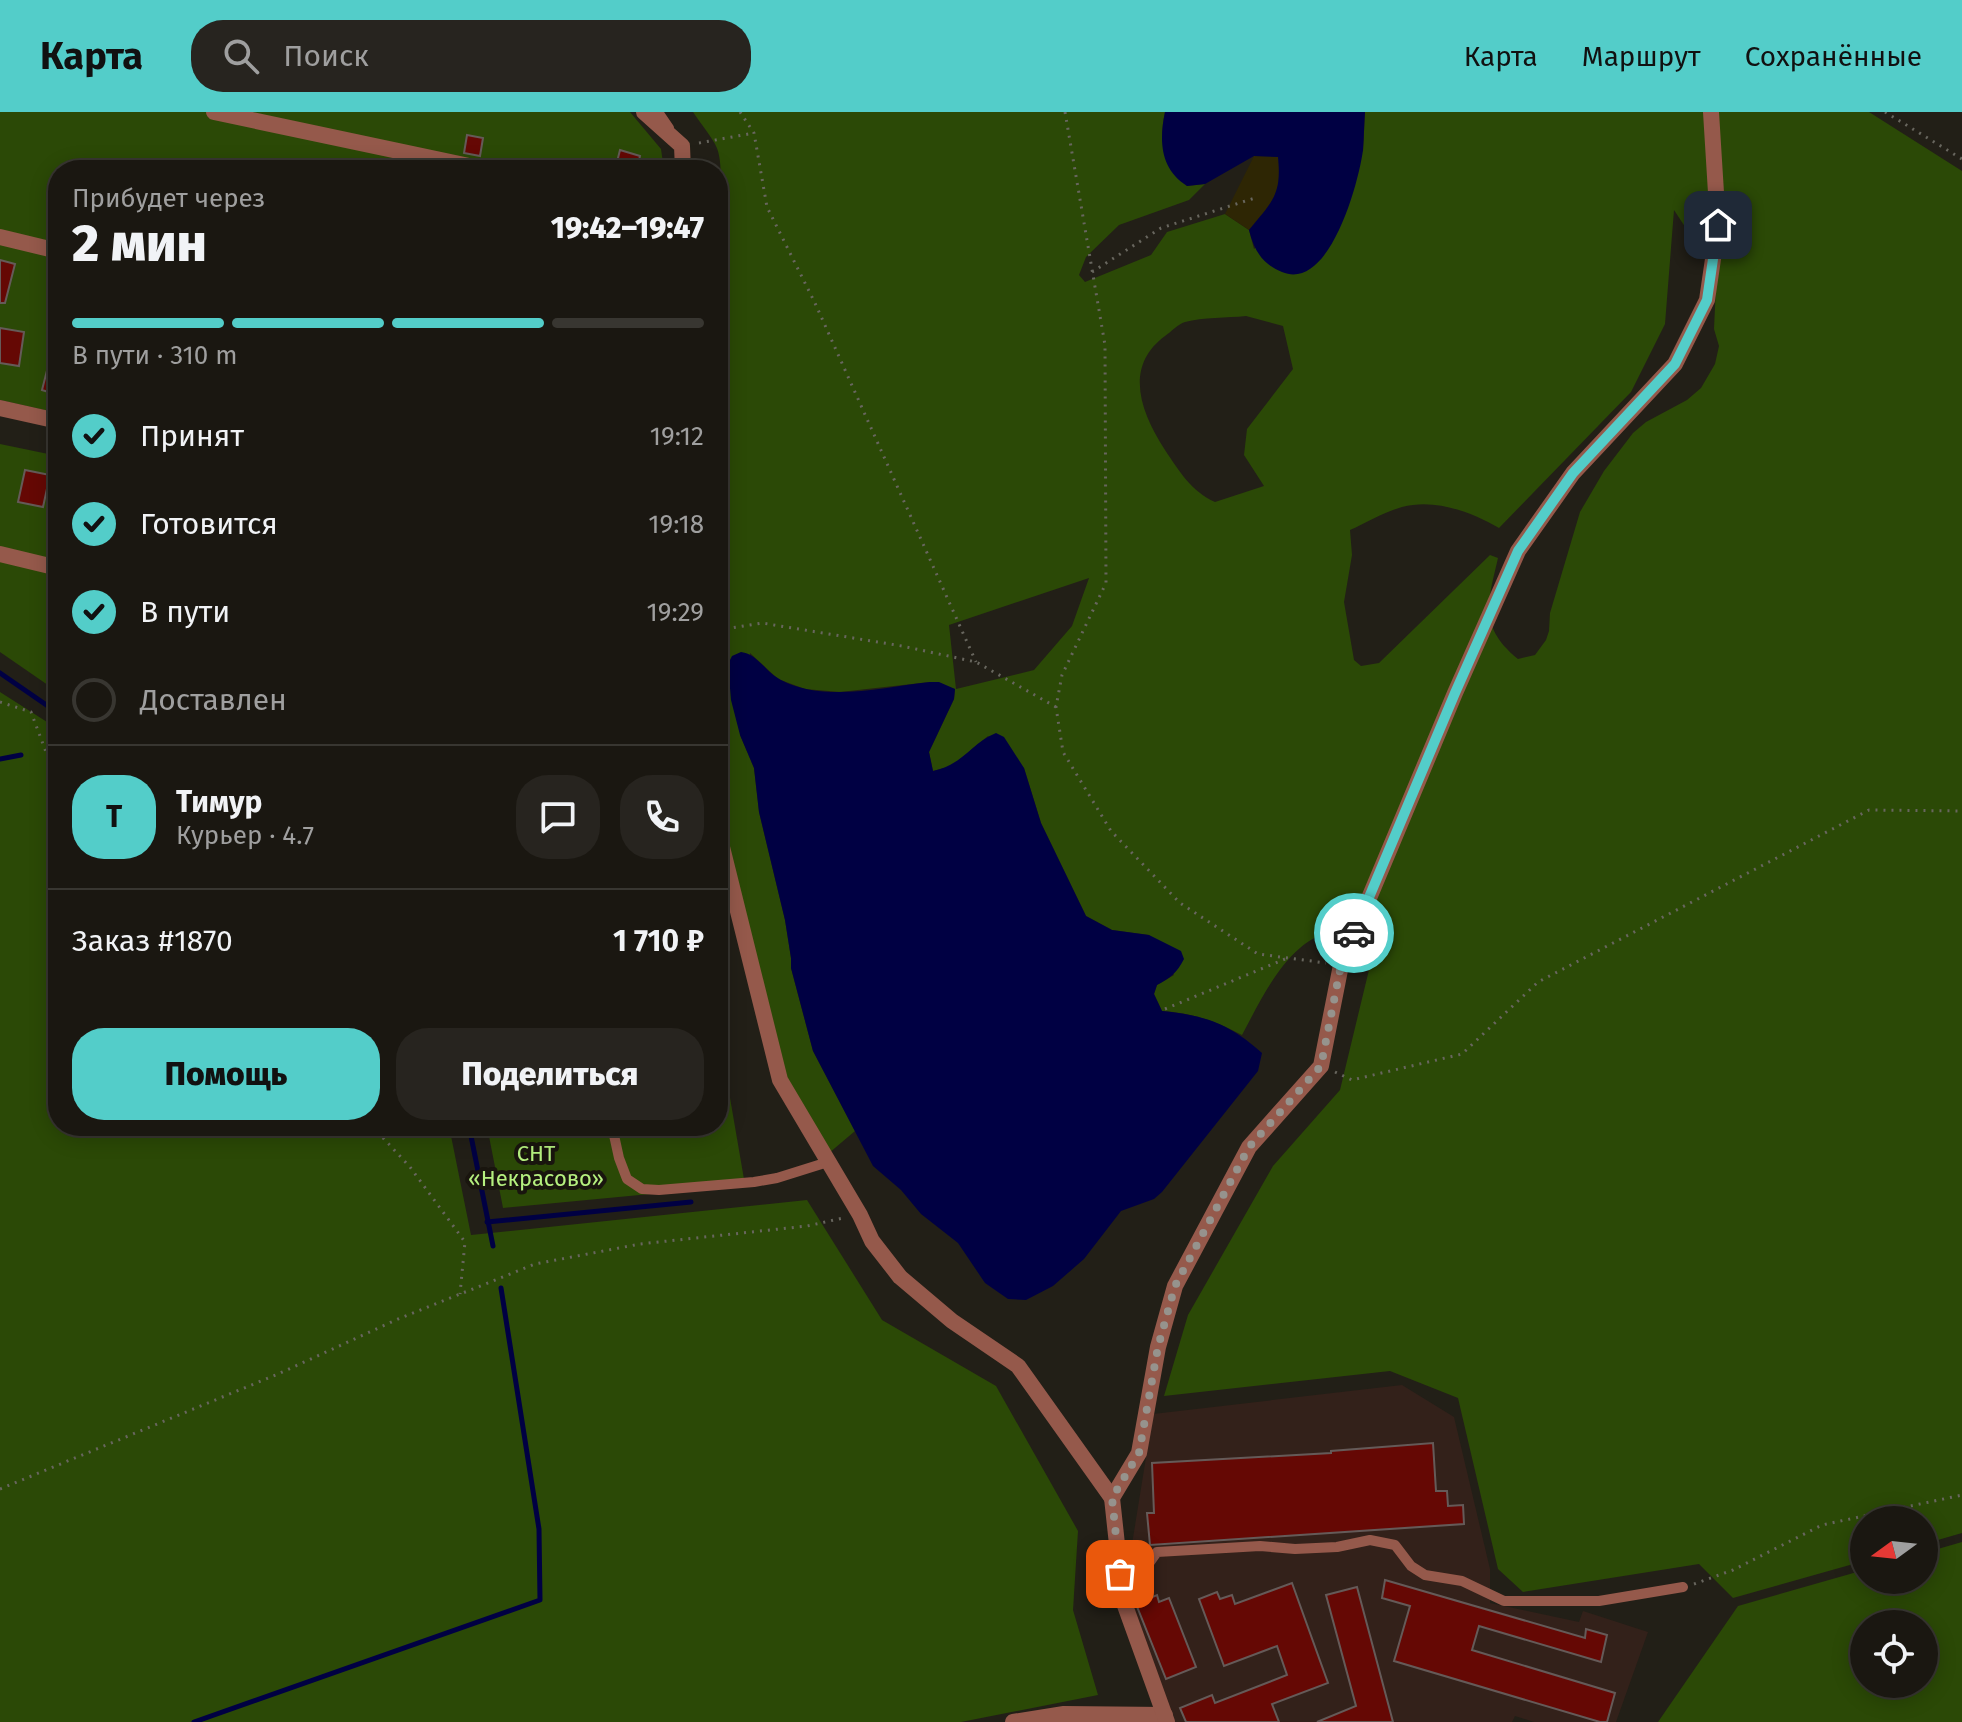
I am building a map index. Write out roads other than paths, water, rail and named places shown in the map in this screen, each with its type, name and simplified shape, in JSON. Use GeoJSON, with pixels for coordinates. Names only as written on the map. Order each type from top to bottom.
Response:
{"type":"FeatureCollection","features":[{"type":"Feature","properties":{"kind":"street"},"geometry":{"type":"LineString","coordinates":[[214,112],[441,160]]}},
{"type":"Feature","properties":{"kind":"street"},"geometry":{"type":"LineString","coordinates":[[644,112],[682,146],[683,160]]}},
{"type":"Feature","properties":{"kind":"street"},"geometry":{"type":"LineString","coordinates":[[1112,1498],[1139,1453],[1158,1347],[1175,1286],[1249,1147],[1321,1066],[1341,965],[1518,551],[1573,473],[1675,364],[1707,300],[1718,225],[1711,112]]}},
{"type":"Feature","properties":{"kind":"street"},"geometry":{"type":"LineString","coordinates":[[0,237],[48,249]]}},
{"type":"Feature","properties":{"kind":"street"},"geometry":{"type":"LineString","coordinates":[[0,408],[48,419]]}},
{"type":"Feature","properties":{"kind":"street"},"geometry":{"type":"LineString","coordinates":[[0,554],[48,566]]}},
{"type":"Feature","properties":{"kind":"street"},"geometry":{"type":"LineString","coordinates":[[728,899],[780,1080],[860,1215],[872,1241],[900,1277],[952,1321],[1018,1366],[1112,1498],[1123,1600],[1163,1720],[1064,1714],[1013,1722]]}},
{"type":"Feature","properties":{"kind":"lane"},"geometry":{"type":"LineString","coordinates":[[658,112],[682,146]]}},
{"type":"Feature","properties":{"kind":"lane"},"geometry":{"type":"LineString","coordinates":[[614,1136],[627,1179],[642,1189],[754,1182],[828,1162]]}},
{"type":"Feature","properties":{"kind":"lane"},"geometry":{"type":"LineString","coordinates":[[1123,1600],[1157,1552],[1260,1546],[1295,1549],[1337,1547],[1370,1540],[1395,1545],[1411,1566],[1425,1575],[1462,1581],[1504,1601],[1599,1601],[1683,1587]]}},
{"type":"Feature","properties":{"kind":"waterway"},"geometry":{"type":"LineString","coordinates":[[0,673],[48,706]]}},
{"type":"Feature","properties":{"kind":"waterway"},"geometry":{"type":"LineString","coordinates":[[0,759],[21,755]]}},
{"type":"Feature","properties":{"kind":"waterway"},"geometry":{"type":"LineString","coordinates":[[471,1136],[493,1246]]}},
{"type":"Feature","properties":{"kind":"waterway"},"geometry":{"type":"LineString","coordinates":[[487,1222],[691,1202]]}},
{"type":"Feature","properties":{"kind":"waterway"},"geometry":{"type":"LineString","coordinates":[[194,1722],[540,1600],[539,1529],[501,1288]]}},
{"type":"Feature","properties":{"kind":"park label","name":"СНТ «Некрасово»"},"geometry":{"type":"Point","coordinates":[536,1166]}}]}
